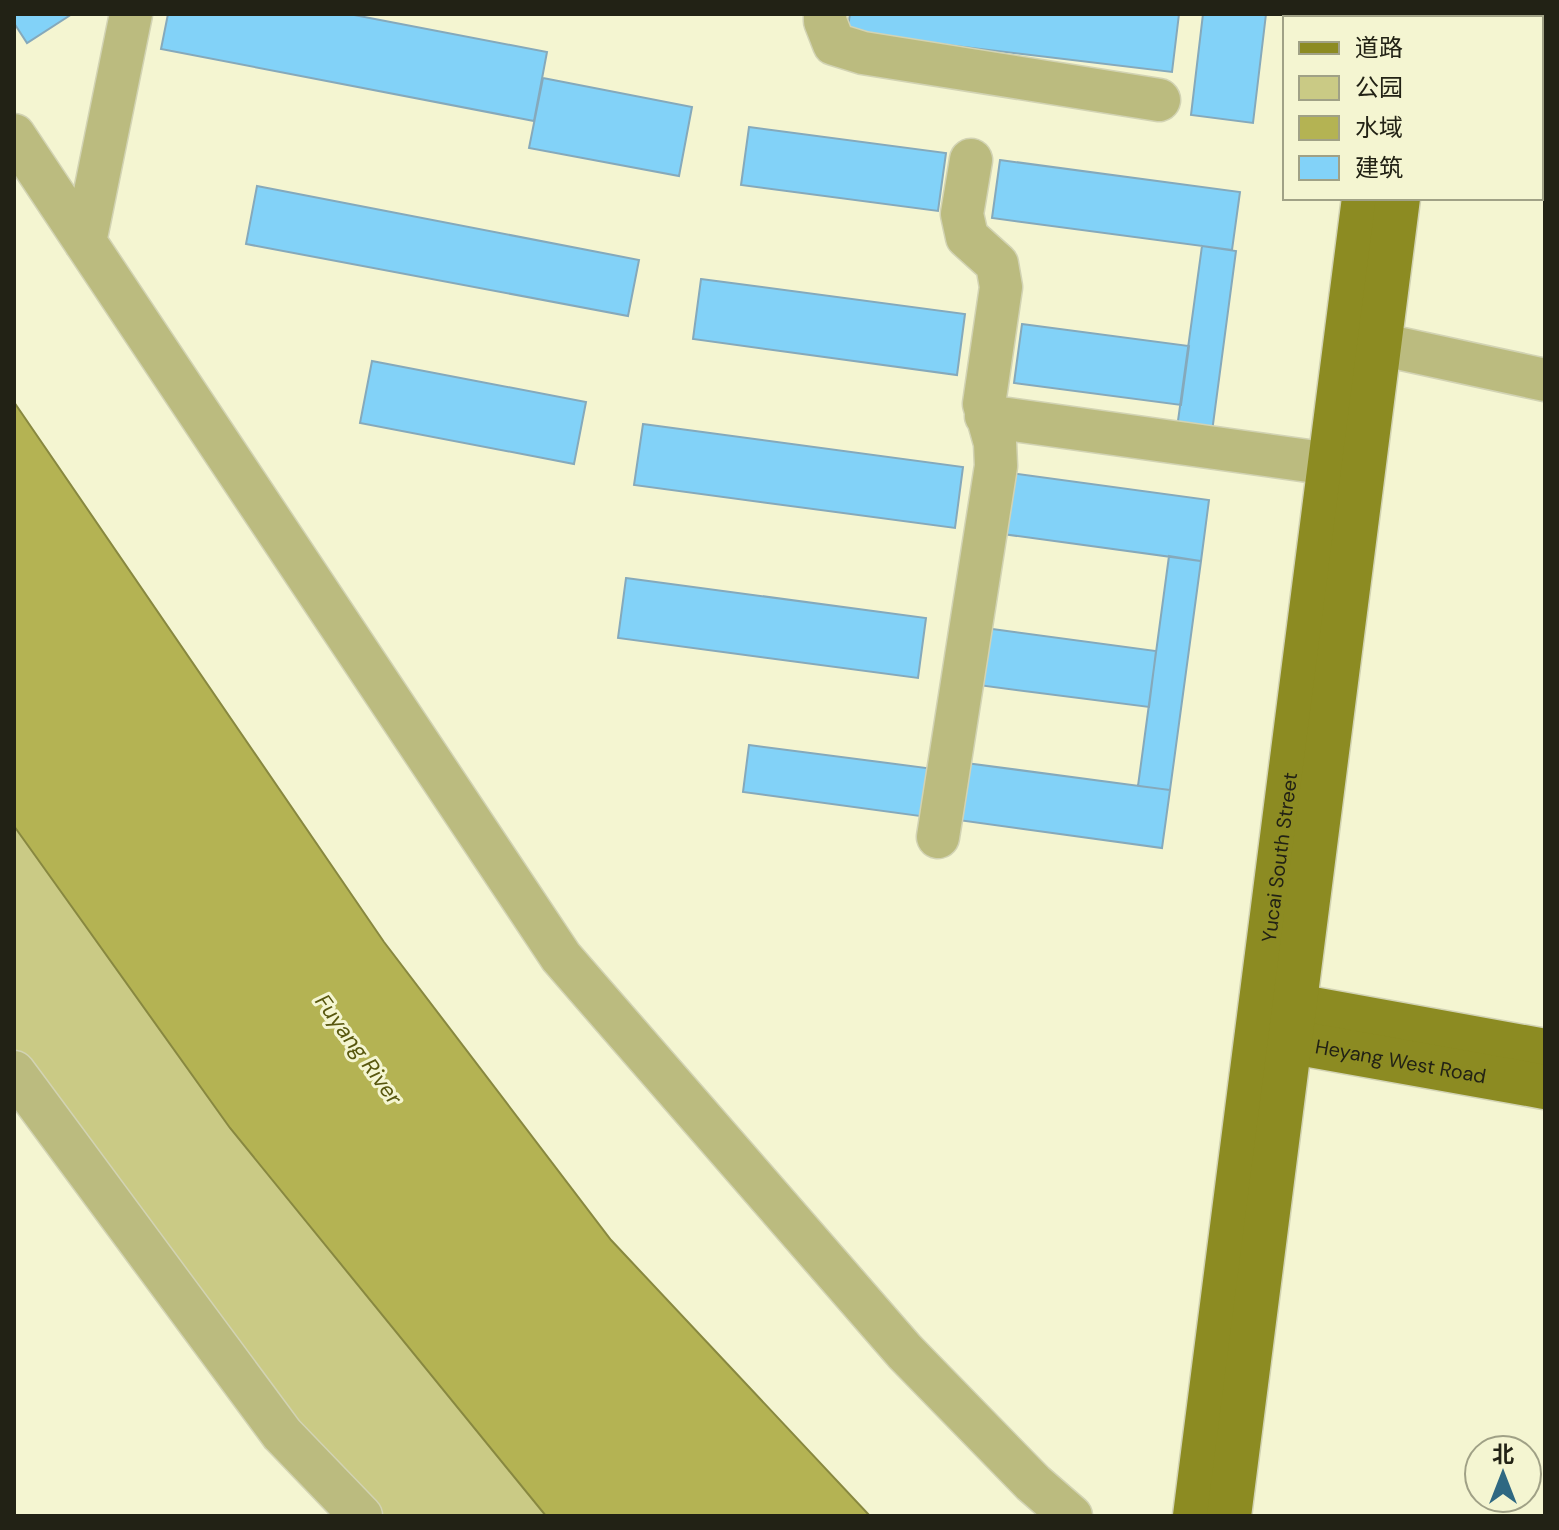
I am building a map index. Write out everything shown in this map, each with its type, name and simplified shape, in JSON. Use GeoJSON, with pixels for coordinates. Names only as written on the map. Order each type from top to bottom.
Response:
{"type":"FeatureCollection","features":[{"type":"Feature","properties":{"kind":"main road","name":"Yucai South Street"},"geometry":{"type":"LineString","coordinates":[[1229,1516],[1330,464],[1364,200]]}},
{"type":"Feature","properties":{"kind":"main road","name":"Yucai South Street"},"geometry":{"type":"LineString","coordinates":[[1195,1516],[1276,1021],[1379,344],[1398,200]]}},
{"type":"Feature","properties":{"kind":"main road","name":"Heyang West Road"},"geometry":{"type":"LineString","coordinates":[[1276,1021],[1545,1051]]}},
{"type":"Feature","properties":{"kind":"main road","name":"Heyang West Road"},"geometry":{"type":"LineString","coordinates":[[1276,1021],[1545,1087]]}},
{"type":"Feature","properties":{"kind":"street"},"geometry":{"type":"LineString","coordinates":[[85,242],[131,14]]}},
{"type":"Feature","properties":{"kind":"street"},"geometry":{"type":"LineString","coordinates":[[825,14],[834,44],[863,53],[1159,100]]}},
{"type":"Feature","properties":{"kind":"street"},"geometry":{"type":"LineString","coordinates":[[14,135],[561,957],[905,1352],[1033,1483],[1071,1516]]}},
{"type":"Feature","properties":{"kind":"street"},"geometry":{"type":"LineString","coordinates":[[938,837],[996,466],[995,443],[984,404],[1001,287],[997,264],[967,237],[962,214],[971,160]]}},
{"type":"Feature","properties":{"kind":"street"},"geometry":{"type":"LineString","coordinates":[[1379,344],[1545,380]]}},
{"type":"Feature","properties":{"kind":"street"},"geometry":{"type":"LineString","coordinates":[[986,416],[1330,464]]}},
{"type":"Feature","properties":{"kind":"street"},"geometry":{"type":"LineString","coordinates":[[14,1072],[282,1434],[361,1516]]}},
{"type":"Feature","properties":{"kind":"green space"},"geometry":{"type":"Polygon","coordinates":[[[14,826],[230,1128],[546,1516],[382,1516],[285,1406],[14,1054],[14,826]]]}},
{"type":"Feature","properties":{"kind":"water","name":"Fuyang River"},"geometry":{"type":"Polygon","coordinates":[[[14,402],[384,942],[611,1240],[870,1516],[546,1516],[230,1128],[14,826],[14,402]]]}},
{"type":"Feature","properties":{"kind":"building"},"geometry":{"type":"Polygon","coordinates":[[[14,14],[72,14],[27,43],[14,23],[14,14]]]}},
{"type":"Feature","properties":{"kind":"building"},"geometry":{"type":"Polygon","coordinates":[[[168,14],[349,14],[547,52],[534,121],[161,49],[168,14]]]}},
{"type":"Feature","properties":{"kind":"building"},"geometry":{"type":"Polygon","coordinates":[[[850,14],[1179,14],[1172,72],[847,33],[850,14]]]}},
{"type":"Feature","properties":{"kind":"building"},"geometry":{"type":"Polygon","coordinates":[[[1203,14],[1266,14],[1253,123],[1191,115],[1203,14]]]}},
{"type":"Feature","properties":{"kind":"building"},"geometry":{"type":"Polygon","coordinates":[[[1545,14],[1545,142],[1543,142],[1545,14]]]}},
{"type":"Feature","properties":{"kind":"building"},"geometry":{"type":"Polygon","coordinates":[[[543,78],[692,107],[679,176],[529,148],[543,78]]]}},
{"type":"Feature","properties":{"kind":"building"},"geometry":{"type":"Polygon","coordinates":[[[749,127],[946,153],[938,211],[741,185],[749,127]]]}},
{"type":"Feature","properties":{"kind":"building"},"geometry":{"type":"Polygon","coordinates":[[[1000,160],[1240,192],[1232,250],[992,218],[1000,160]]]}},
{"type":"Feature","properties":{"kind":"building"},"geometry":{"type":"Polygon","coordinates":[[[257,186],[639,260],[628,316],[246,244],[257,186]]]}},
{"type":"Feature","properties":{"kind":"building"},"geometry":{"type":"Polygon","coordinates":[[[1202,246],[1236,251],[1212,432],[1177,428],[1202,246]]]}},
{"type":"Feature","properties":{"kind":"building"},"geometry":{"type":"Polygon","coordinates":[[[701,279],[965,314],[957,375],[693,339],[701,279]]]}},
{"type":"Feature","properties":{"kind":"building"},"geometry":{"type":"Polygon","coordinates":[[[1022,324],[1189,346],[1181,405],[1014,383],[1022,324]]]}},
{"type":"Feature","properties":{"kind":"building"},"geometry":{"type":"Polygon","coordinates":[[[372,361],[586,402],[574,464],[360,423],[372,361]]]}},
{"type":"Feature","properties":{"kind":"building"},"geometry":{"type":"Polygon","coordinates":[[[643,424],[963,467],[955,528],[634,485],[643,424]]]}},
{"type":"Feature","properties":{"kind":"building"},"geometry":{"type":"Polygon","coordinates":[[[1003,472],[1209,500],[1201,561],[995,533],[1003,472]]]}},
{"type":"Feature","properties":{"kind":"building"},"geometry":{"type":"Polygon","coordinates":[[[1169,556],[1201,561],[1170,790],[1138,786],[1169,556]]]}},
{"type":"Feature","properties":{"kind":"building"},"geometry":{"type":"Polygon","coordinates":[[[626,578],[926,618],[918,678],[618,638],[626,578]]]}},
{"type":"Feature","properties":{"kind":"building"},"geometry":{"type":"Polygon","coordinates":[[[985,628],[1156,651],[1149,707],[978,685],[985,628]]]}},
{"type":"Feature","properties":{"kind":"building"},"geometry":{"type":"Polygon","coordinates":[[[749,745],[934,769],[927,817],[743,792],[749,745]]]}},
{"type":"Feature","properties":{"kind":"building"},"geometry":{"type":"Polygon","coordinates":[[[966,763],[1170,790],[1162,848],[958,820],[966,763]]]}}]}
